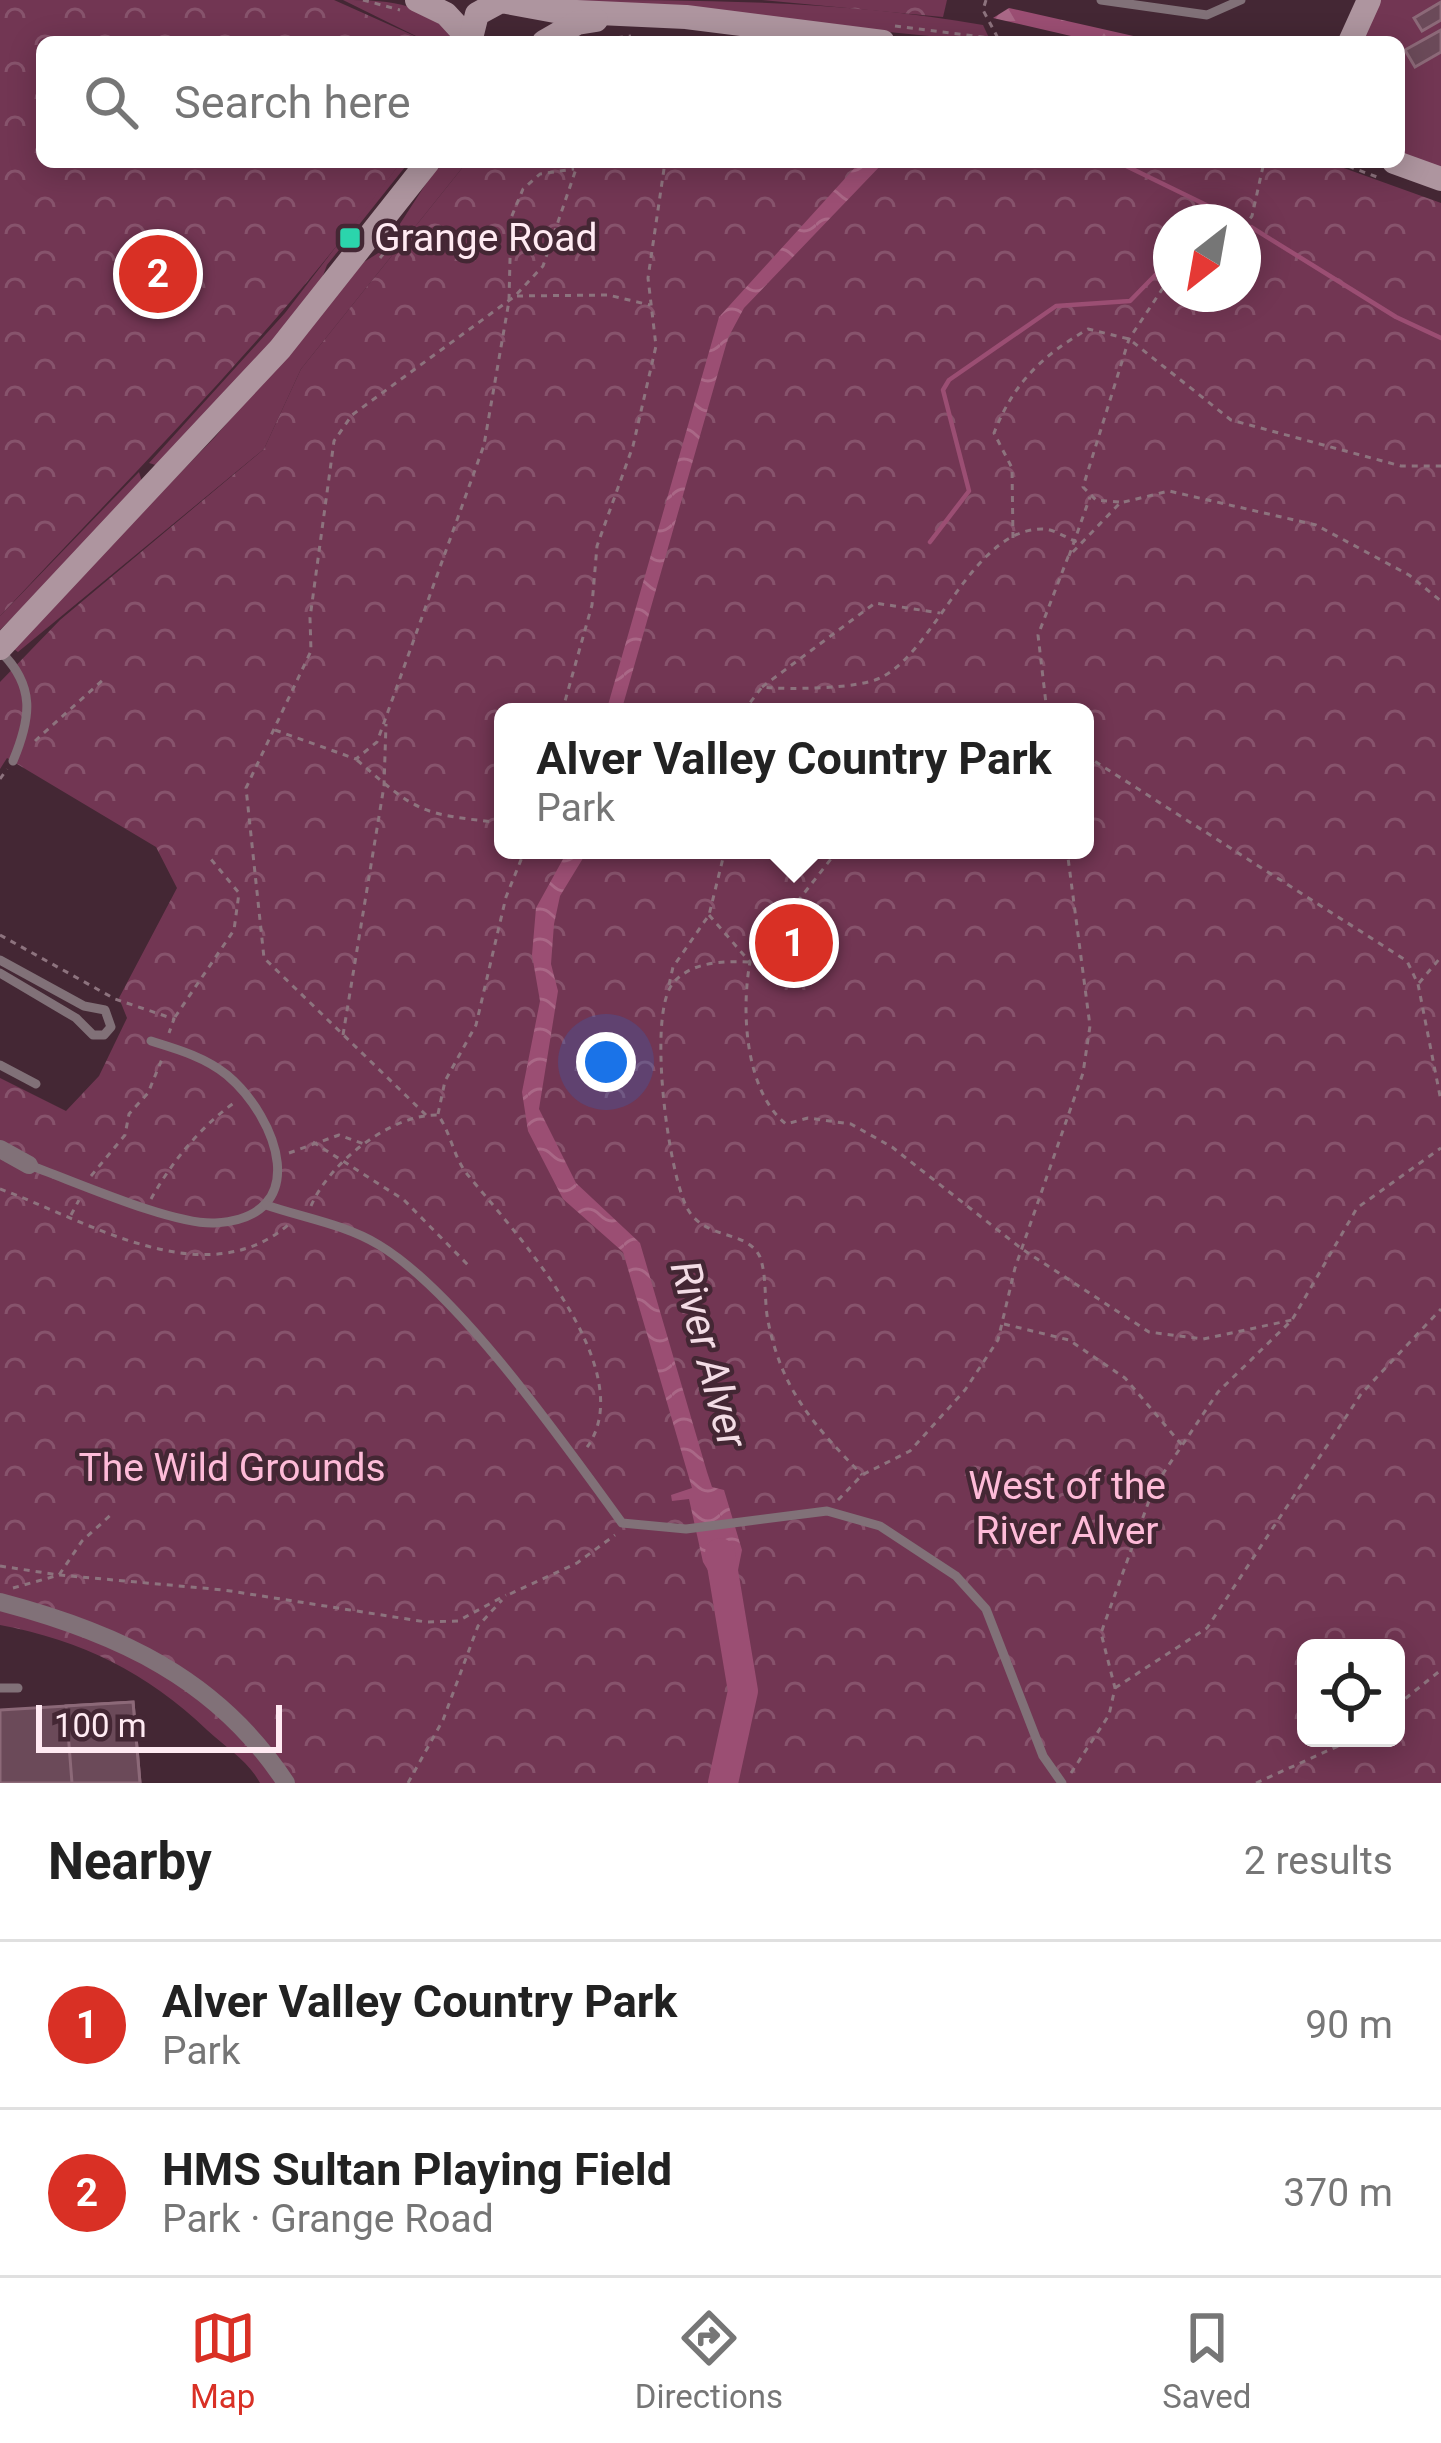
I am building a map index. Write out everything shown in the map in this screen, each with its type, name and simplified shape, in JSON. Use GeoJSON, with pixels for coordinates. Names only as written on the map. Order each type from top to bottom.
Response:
{"type":"FeatureCollection","features":[{"type":"Feature","properties":{"kind":"main road"},"geometry":{"type":"LineString","coordinates":[[417,0],[446,14],[466,36]]}},
{"type":"Feature","properties":{"kind":"main road"},"geometry":{"type":"LineString","coordinates":[[459,0],[485,7]]}},
{"type":"Feature","properties":{"kind":"main road"},"geometry":{"type":"LineString","coordinates":[[1353,36],[1369,0]]}},
{"type":"Feature","properties":{"kind":"main road"},"geometry":{"type":"LineString","coordinates":[[470,36],[471,25],[485,7],[501,1],[830,36]]}},
{"type":"Feature","properties":{"kind":"main road"},"geometry":{"type":"LineString","coordinates":[[524,6],[541,36]]}},
{"type":"Feature","properties":{"kind":"main road"},"geometry":{"type":"LineString","coordinates":[[553,36],[578,23],[646,15]]}},
{"type":"Feature","properties":{"kind":"main road"},"geometry":{"type":"LineString","coordinates":[[1405,166],[1441,179]]}},
{"type":"Feature","properties":{"kind":"main road"},"geometry":{"type":"LineString","coordinates":[[0,650],[280,350],[423,168]]}},
{"type":"Feature","properties":{"kind":"street"},"geometry":{"type":"LineString","coordinates":[[0,1149],[29,1165]]}},
{"type":"Feature","properties":{"kind":"street"},"geometry":{"type":"LineString","coordinates":[[0,1602],[66,1620],[151,1658],[213,1697],[256,1738],[286,1783]]}},
{"type":"Feature","properties":{"kind":"lane"},"geometry":{"type":"LineString","coordinates":[[1101,0],[1180,15],[1207,15],[1241,0]]}},
{"type":"Feature","properties":{"kind":"lane"},"geometry":{"type":"LineString","coordinates":[[0,650],[15,665],[28,694],[28,726],[13,761]]}},
{"type":"Feature","properties":{"kind":"lane"},"geometry":{"type":"LineString","coordinates":[[0,960],[84,1006],[105,1010],[111,1027],[104,1035],[93,1035],[79,1021],[0,973]]}},
{"type":"Feature","properties":{"kind":"lane"},"geometry":{"type":"LineString","coordinates":[[29,1165],[211,1223],[235,1220],[266,1205],[274,1194],[278,1159],[263,1118],[225,1073],[151,1041]]}},
{"type":"Feature","properties":{"kind":"lane"},"geometry":{"type":"LineString","coordinates":[[0,1065],[35,1084]]}},
{"type":"Feature","properties":{"kind":"lane"},"geometry":{"type":"LineString","coordinates":[[266,1205],[378,1244],[416,1273],[576,1460],[622,1523],[686,1529],[827,1510],[880,1526],[956,1576],[986,1609],[1043,1756],[1063,1783]]}},
{"type":"Feature","properties":{"kind":"lane"},"geometry":{"type":"LineString","coordinates":[[0,1688],[17,1688]]}},
{"type":"Feature","properties":{"kind":"path"},"geometry":{"type":"LineString","coordinates":[[986,0],[983,10],[998,36]]}},
{"type":"Feature","properties":{"kind":"path"},"geometry":{"type":"LineString","coordinates":[[565,703],[592,605],[597,546],[633,446],[656,346],[648,278],[664,168]]}},
{"type":"Feature","properties":{"kind":"path"},"geometry":{"type":"LineString","coordinates":[[1255,204],[1263,168]]}},
{"type":"Feature","properties":{"kind":"path"},"geometry":{"type":"LineString","coordinates":[[356,759],[377,742],[484,445],[508,301],[511,218],[523,189],[540,173],[576,169],[543,266],[515,296],[508,301],[352,415],[334,441],[311,650],[275,730],[254,762],[246,788],[264,958],[426,1115]]}},
{"type":"Feature","properties":{"kind":"path"},"geometry":{"type":"LineString","coordinates":[[515,296],[608,295],[651,306]]}},
{"type":"Feature","properties":{"kind":"path"},"geometry":{"type":"LineString","coordinates":[[1153,303],[1129,339],[1083,487],[1091,495],[1120,502],[1169,490],[1316,526],[1409,575],[1441,601]]}},
{"type":"Feature","properties":{"kind":"path"},"geometry":{"type":"LineString","coordinates":[[1013,538],[1012,468],[994,433],[1010,392],[1048,352],[1088,328],[1129,339],[1231,419],[1401,466],[1441,466]]}},
{"type":"Feature","properties":{"kind":"path"},"geometry":{"type":"LineString","coordinates":[[1046,703],[1038,635],[1091,495]]}},
{"type":"Feature","properties":{"kind":"path"},"geometry":{"type":"LineString","coordinates":[[1068,557],[1120,502]]}},
{"type":"Feature","properties":{"kind":"path"},"geometry":{"type":"LineString","coordinates":[[762,687],[807,692],[881,678],[941,613],[962,582],[1013,538],[1045,529],[1081,544]]}},
{"type":"Feature","properties":{"kind":"path"},"geometry":{"type":"LineString","coordinates":[[750,703],[762,687],[875,603],[941,613]]}},
{"type":"Feature","properties":{"kind":"path"},"geometry":{"type":"LineString","coordinates":[[13,761],[105,679]]}},
{"type":"Feature","properties":{"kind":"path"},"geometry":{"type":"LineString","coordinates":[[343,1036],[384,786],[386,716]]}},
{"type":"Feature","properties":{"kind":"path"},"geometry":{"type":"LineString","coordinates":[[275,730],[356,759],[409,805],[440,816],[494,822]]}},
{"type":"Feature","properties":{"kind":"path"},"geometry":{"type":"LineString","coordinates":[[1094,761],[1407,961],[1418,984],[1441,1101]]}},
{"type":"Feature","properties":{"kind":"path"},"geometry":{"type":"LineString","coordinates":[[71,1215],[86,1185],[125,1135],[129,1114],[161,1070],[174,1019],[234,929],[239,893],[210,858]]}},
{"type":"Feature","properties":{"kind":"path"},"geometry":{"type":"LineString","coordinates":[[521,859],[506,897],[476,1025],[445,1081],[438,1115],[458,1160],[517,1227],[565,1300],[594,1364],[597,1420],[591,1444],[576,1460]]}},
{"type":"Feature","properties":{"kind":"path"},"geometry":{"type":"LineString","coordinates":[[723,859],[709,915],[673,967],[663,1022],[664,1113],[686,1206],[703,1228],[746,1241],[759,1256],[768,1322],[783,1374],[805,1415],[862,1475]]}},
{"type":"Feature","properties":{"kind":"path"},"geometry":{"type":"LineString","coordinates":[[831,859],[750,962],[742,1006],[766,1108],[786,1124],[808,1118],[851,1124],[892,1147],[1022,1249],[1148,1332],[1203,1339],[1292,1319]]}},
{"type":"Feature","properties":{"kind":"path"},"geometry":{"type":"LineString","coordinates":[[827,1510],[862,1475],[910,1451],[965,1390],[998,1340],[1022,1249],[1084,1073],[1090,1026],[1068,859]]}},
{"type":"Feature","properties":{"kind":"path"},"geometry":{"type":"LineString","coordinates":[[709,915],[750,962]]}},
{"type":"Feature","properties":{"kind":"path"},"geometry":{"type":"LineString","coordinates":[[0,935],[115,999],[174,1019]]}},
{"type":"Feature","properties":{"kind":"path"},"geometry":{"type":"LineString","coordinates":[[1418,984],[1441,957]]}},
{"type":"Feature","properties":{"kind":"path"},"geometry":{"type":"LineString","coordinates":[[669,988],[682,974],[720,960],[750,962]]}},
{"type":"Feature","properties":{"kind":"path"},"geometry":{"type":"LineString","coordinates":[[147,1206],[166,1172],[214,1117],[246,1095]]}},
{"type":"Feature","properties":{"kind":"path"},"geometry":{"type":"LineString","coordinates":[[0,1189],[155,1247],[202,1256],[267,1243],[304,1217],[315,1198],[365,1145],[384,1131],[438,1115]]}},
{"type":"Feature","properties":{"kind":"path"},"geometry":{"type":"LineString","coordinates":[[278,1159],[339,1135],[365,1145]]}},
{"type":"Feature","properties":{"kind":"path"},"geometry":{"type":"LineString","coordinates":[[314,1142],[404,1200],[470,1267]]}},
{"type":"Feature","properties":{"kind":"path"},"geometry":{"type":"LineString","coordinates":[[1063,1783],[1096,1740],[1115,1688],[1101,1633],[1154,1487],[1218,1392],[1292,1319],[1357,1208],[1441,1148]]}},
{"type":"Feature","properties":{"kind":"path"},"geometry":{"type":"LineString","coordinates":[[1115,1688],[1207,1628],[1361,1394],[1441,1309]]}},
{"type":"Feature","properties":{"kind":"path"},"geometry":{"type":"LineString","coordinates":[[1002,1323],[1069,1340],[1125,1378],[1182,1445]]}},
{"type":"Feature","properties":{"kind":"path"},"geometry":{"type":"LineString","coordinates":[[0,1591],[59,1575],[82,1541],[113,1512]]}},
{"type":"Feature","properties":{"kind":"path"},"geometry":{"type":"LineString","coordinates":[[0,1566],[224,1590],[426,1622],[458,1621],[611,1543],[622,1523]]}},
{"type":"Feature","properties":{"kind":"path"},"geometry":{"type":"LineString","coordinates":[[408,1783],[443,1720],[478,1626],[506,1595]]}},
{"type":"Feature","properties":{"kind":"path"},"geometry":{"type":"LineString","coordinates":[[1405,1699],[1441,1670]]}},
{"type":"Feature","properties":{"kind":"path"},"geometry":{"type":"LineString","coordinates":[[1256,1783],[1336,1747]]}},
{"type":"Feature","properties":{"kind":"green space"},"geometry":{"type":"Polygon","coordinates":[[[0,0],[334,0],[415,36],[36,36],[36,168],[396,168],[258,339],[0,616],[0,0]]]}},
{"type":"Feature","properties":{"kind":"green space"},"geometry":{"type":"Polygon","coordinates":[[[343,0],[409,7],[458,36],[416,36],[343,0]]]}},
{"type":"Feature","properties":{"kind":"green space"},"geometry":{"type":"Polygon","coordinates":[[[558,0],[824,6],[983,25],[988,36],[929,36],[558,0]]]}},
{"type":"Feature","properties":{"kind":"green space"},"geometry":{"type":"Polygon","coordinates":[[[762,0],[947,0],[943,17],[762,0]]]}},
{"type":"Feature","properties":{"kind":"green space"},"geometry":{"type":"Polygon","coordinates":[[[1379,0],[1441,0],[1441,170],[1405,157],[1405,36],[1363,36],[1379,0]]]}},
{"type":"Feature","properties":{"kind":"green space"},"geometry":{"type":"Polygon","coordinates":[[[1009,8],[1133,36],[1071,36],[993,18],[1009,8]]]}},
{"type":"Feature","properties":{"kind":"green space"},"geometry":{"type":"Polygon","coordinates":[[[396,168],[404,168],[327,265],[316,294],[162,467],[149,463],[285,313],[396,168]]]}},
{"type":"Feature","properties":{"kind":"green space"},"geometry":{"type":"Polygon","coordinates":[[[436,168],[462,168],[301,369],[264,449],[18,652],[11,647],[215,437],[364,262],[383,250],[436,168]]]}},
{"type":"Feature","properties":{"kind":"green space"},"geometry":{"type":"Polygon","coordinates":[[[462,168],[1344,168],[1441,203],[1441,1783],[260,1783],[236,1754],[137,1676],[86,1650],[0,1625],[0,1078],[66,1111],[99,1076],[127,1018],[119,998],[177,888],[156,847],[7,758],[0,769],[0,682],[60,620],[264,449],[301,369],[462,168]]]}},
{"type":"Feature","properties":{"kind":"green space"},"geometry":{"type":"Polygon","coordinates":[[[139,472],[143,485],[0,630],[0,616],[139,472]]]}},
{"type":"Feature","properties":{"kind":"water"},"geometry":{"type":"Polygon","coordinates":[[[855,168],[878,168],[744,308],[728,338],[624,703],[609,703],[719,317],[855,168]]]}},
{"type":"Feature","properties":{"kind":"water"},"geometry":{"type":"Polygon","coordinates":[[[563,859],[583,859],[560,896],[554,924],[551,964],[558,991],[539,1109],[576,1183],[640,1243],[707,1472],[712,1487],[724,1490],[742,1550],[735,1585],[721,1592],[703,1562],[689,1499],[672,1501],[671,1495],[692,1488],[623,1252],[563,1199],[528,1131],[522,1092],[540,1001],[532,955],[536,908],[563,859]]]}},
{"type":"Feature","properties":{"kind":"building"},"geometry":{"type":"Polygon","coordinates":[[[1441,2],[1441,20],[1422,31],[1414,18],[1441,2]]]}},
{"type":"Feature","properties":{"kind":"building"},"geometry":{"type":"Polygon","coordinates":[[[1441,30],[1441,52],[1415,67],[1405,50],[1441,30]]]}},
{"type":"Feature","properties":{"kind":"building"},"geometry":{"type":"Polygon","coordinates":[[[133,1702],[140,1783],[0,1783],[0,1710],[133,1702]]]}},
{"type":"Feature","properties":{"kind":"building"},"geometry":{"type":"Polygon","coordinates":[[[133,1702],[140,1783],[72,1783],[66,1706],[133,1702]]]}},
{"type":"Feature","properties":{"kind":"waterway"},"geometry":{"type":"LineString","coordinates":[[1130,168],[1204,204]]}},
{"type":"Feature","properties":{"kind":"waterway"},"geometry":{"type":"LineString","coordinates":[[1261,233],[1396,317],[1441,338]]}},
{"type":"Feature","properties":{"kind":"waterway"},"geometry":{"type":"LineString","coordinates":[[930,542],[969,491],[943,390],[949,380],[1056,306],[1130,301],[1153,277]]}},
{"type":"Feature","properties":{"kind":"waterway","name":"River Alver"},"geometry":{"type":"LineString","coordinates":[[720,1553],[743,1691],[723,1783]]}},
{"type":"Feature","properties":{"kind":"place","name":"Grange Road"},"geometry":{"type":"Point","coordinates":[350,238]}},
{"type":"Feature","properties":{"kind":"place","name":"HMS Sultan Playing Field"},"geometry":{"type":"Point","coordinates":[158,274]}},
{"type":"Feature","properties":{"kind":"place","name":"Alver Valley Country Park"},"geometry":{"type":"Point","coordinates":[794,943]}},
{"type":"Feature","properties":{"kind":"park label","name":"The Wild Grounds"},"geometry":{"type":"Point","coordinates":[232,1468]}},
{"type":"Feature","properties":{"kind":"park label","name":"West of the River Alver"},"geometry":{"type":"Point","coordinates":[1067,1508]}}]}
